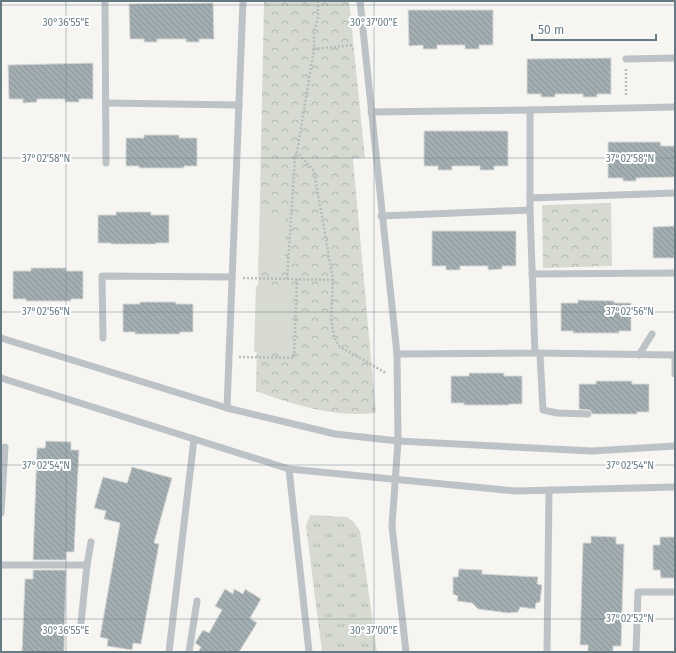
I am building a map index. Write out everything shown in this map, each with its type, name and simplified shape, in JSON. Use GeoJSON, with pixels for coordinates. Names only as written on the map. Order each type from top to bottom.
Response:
{"type":"FeatureCollection","features":[{"type":"Feature","properties":{"kind":"street"},"geometry":{"type":"LineString","coordinates":[[105,1],[106,163]]}},
{"type":"Feature","properties":{"kind":"street"},"geometry":{"type":"LineString","coordinates":[[227,408],[243,1]]}},
{"type":"Feature","properties":{"kind":"street"},"geometry":{"type":"LineString","coordinates":[[360,1],[396,354],[398,441],[392,526],[406,652]]}},
{"type":"Feature","properties":{"kind":"street"},"geometry":{"type":"LineString","coordinates":[[626,59],[675,58]]}},
{"type":"Feature","properties":{"kind":"street"},"geometry":{"type":"LineString","coordinates":[[106,103],[239,105]]}},
{"type":"Feature","properties":{"kind":"street"},"geometry":{"type":"LineString","coordinates":[[371,112],[675,108]]}},
{"type":"Feature","properties":{"kind":"street"},"geometry":{"type":"LineString","coordinates":[[530,110],[530,210],[532,274],[543,410],[558,413],[588,414]]}},
{"type":"Feature","properties":{"kind":"street"},"geometry":{"type":"LineString","coordinates":[[530,198],[675,193]]}},
{"type":"Feature","properties":{"kind":"street"},"geometry":{"type":"LineString","coordinates":[[381,216],[530,210]]}},
{"type":"Feature","properties":{"kind":"street"},"geometry":{"type":"LineString","coordinates":[[532,274],[675,273]]}},
{"type":"Feature","properties":{"kind":"street"},"geometry":{"type":"LineString","coordinates":[[103,338],[102,276],[232,277]]}},
{"type":"Feature","properties":{"kind":"street"},"geometry":{"type":"LineString","coordinates":[[638,355],[652,334]]}},
{"type":"Feature","properties":{"kind":"street"},"geometry":{"type":"LineString","coordinates":[[1,338],[227,408],[335,434],[398,441],[592,451],[675,446]]}},
{"type":"Feature","properties":{"kind":"street"},"geometry":{"type":"LineString","coordinates":[[396,354],[675,355],[675,374]]}},
{"type":"Feature","properties":{"kind":"street"},"geometry":{"type":"LineString","coordinates":[[1,378],[289,469],[516,491],[675,487]]}},
{"type":"Feature","properties":{"kind":"street"},"geometry":{"type":"LineString","coordinates":[[169,652],[194,438]]}},
{"type":"Feature","properties":{"kind":"street"},"geometry":{"type":"LineString","coordinates":[[1,512],[5,447]]}},
{"type":"Feature","properties":{"kind":"street"},"geometry":{"type":"LineString","coordinates":[[289,469],[309,652]]}},
{"type":"Feature","properties":{"kind":"street"},"geometry":{"type":"LineString","coordinates":[[546,652],[549,490]]}},
{"type":"Feature","properties":{"kind":"street"},"geometry":{"type":"LineString","coordinates":[[81,622],[91,542]]}},
{"type":"Feature","properties":{"kind":"street"},"geometry":{"type":"LineString","coordinates":[[1,564],[87,565]]}},
{"type":"Feature","properties":{"kind":"street"},"geometry":{"type":"LineString","coordinates":[[636,652],[638,592],[675,592]]}},
{"type":"Feature","properties":{"kind":"street"},"geometry":{"type":"LineString","coordinates":[[189,652],[197,601]]}},
{"type":"Feature","properties":{"kind":"path"},"geometry":{"type":"LineString","coordinates":[[287,279],[295,157],[314,49],[314,32],[318,18],[318,1]]}},
{"type":"Feature","properties":{"kind":"path"},"geometry":{"type":"LineString","coordinates":[[314,49],[364,44]]}},
{"type":"Feature","properties":{"kind":"path"},"geometry":{"type":"LineString","coordinates":[[626,59],[626,108]]}},
{"type":"Feature","properties":{"kind":"path"},"geometry":{"type":"LineString","coordinates":[[297,152],[314,171],[332,280],[331,320],[334,337],[339,346],[397,380]]}},
{"type":"Feature","properties":{"kind":"path"},"geometry":{"type":"LineString","coordinates":[[232,277],[332,280]]}},
{"type":"Feature","properties":{"kind":"path"},"geometry":{"type":"LineString","coordinates":[[229,356],[294,358],[297,279]]}},
{"type":"Feature","properties":{"kind":"green space"},"geometry":{"type":"Polygon","coordinates":[[[264,1],[349,1],[365,158],[353,159],[376,413],[346,414],[330,412],[285,401],[256,391],[264,1]]]}},
{"type":"Feature","properties":{"kind":"green space"},"geometry":{"type":"Polygon","coordinates":[[[611,203],[612,266],[543,268],[542,205],[611,203]]]}},
{"type":"Feature","properties":{"kind":"green space"},"geometry":{"type":"Polygon","coordinates":[[[261,213],[286,214],[284,271],[258,270],[261,213]]]}},
{"type":"Feature","properties":{"kind":"green space"},"geometry":{"type":"Polygon","coordinates":[[[256,286],[293,287],[291,354],[254,352],[256,286]]]}},
{"type":"Feature","properties":{"kind":"green space"},"geometry":{"type":"Polygon","coordinates":[[[310,515],[347,517],[354,522],[360,531],[377,652],[322,652],[306,526],[310,515]]]}},
{"type":"Feature","properties":{"kind":"building"},"geometry":{"type":"Polygon","coordinates":[[[213,3],[214,39],[199,39],[199,42],[186,42],[186,39],[157,39],[157,42],[144,42],[144,39],[130,39],[129,4],[213,3]]]}},
{"type":"Feature","properties":{"kind":"building"},"geometry":{"type":"Polygon","coordinates":[[[408,10],[493,10],[493,45],[479,45],[479,49],[465,49],[465,45],[437,45],[437,49],[423,49],[423,45],[409,46],[408,10]]]}},
{"type":"Feature","properties":{"kind":"building"},"geometry":{"type":"Polygon","coordinates":[[[611,58],[611,94],[597,94],[597,97],[583,97],[583,94],[555,94],[555,97],[541,97],[541,94],[527,94],[527,59],[611,58]]]}},
{"type":"Feature","properties":{"kind":"building"},"geometry":{"type":"Polygon","coordinates":[[[93,63],[93,99],[79,99],[79,102],[65,102],[65,99],[37,99],[37,102],[23,103],[23,99],[9,99],[8,65],[93,63]]]}},
{"type":"Feature","properties":{"kind":"building"},"geometry":{"type":"Polygon","coordinates":[[[424,131],[508,131],[508,166],[494,166],[494,170],[480,170],[480,166],[452,166],[452,170],[438,170],[438,166],[424,166],[424,131]]]}},
{"type":"Feature","properties":{"kind":"building"},"geometry":{"type":"Polygon","coordinates":[[[144,135],[179,135],[179,138],[197,138],[197,166],[184,166],[184,168],[139,168],[139,166],[126,166],[126,138],[144,138],[144,135]]]}},
{"type":"Feature","properties":{"kind":"building"},"geometry":{"type":"Polygon","coordinates":[[[608,142],[660,142],[661,146],[675,146],[675,177],[636,178],[636,181],[623,181],[623,178],[608,178],[608,142]]]}},
{"type":"Feature","properties":{"kind":"building"},"geometry":{"type":"Polygon","coordinates":[[[116,212],[151,212],[151,215],[169,215],[169,243],[98,243],[98,215],[116,215],[116,212]]]}},
{"type":"Feature","properties":{"kind":"building"},"geometry":{"type":"Polygon","coordinates":[[[675,226],[675,258],[653,258],[653,227],[675,226]]]}},
{"type":"Feature","properties":{"kind":"building"},"geometry":{"type":"Polygon","coordinates":[[[432,231],[516,231],[516,266],[502,266],[502,269],[488,270],[488,266],[460,266],[460,270],[446,270],[446,266],[432,266],[432,231]]]}},
{"type":"Feature","properties":{"kind":"building"},"geometry":{"type":"Polygon","coordinates":[[[31,268],[66,268],[66,271],[83,271],[83,299],[71,299],[71,301],[26,301],[26,299],[13,299],[13,271],[31,271],[31,268]]]}},
{"type":"Feature","properties":{"kind":"building"},"geometry":{"type":"Polygon","coordinates":[[[578,300],[631,303],[631,331],[619,331],[619,333],[573,333],[573,331],[561,331],[561,303],[578,303],[578,300]]]}},
{"type":"Feature","properties":{"kind":"building"},"geometry":{"type":"Polygon","coordinates":[[[140,302],[176,302],[176,304],[193,304],[193,332],[180,332],[180,334],[135,334],[135,332],[123,332],[123,304],[140,304],[140,302]]]}},
{"type":"Feature","properties":{"kind":"building"},"geometry":{"type":"Polygon","coordinates":[[[469,373],[504,373],[504,376],[522,376],[522,404],[464,405],[464,403],[451,403],[451,376],[469,376],[469,373]]]}},
{"type":"Feature","properties":{"kind":"building"},"geometry":{"type":"Polygon","coordinates":[[[596,381],[632,381],[632,384],[649,384],[649,412],[637,412],[637,414],[593,414],[590,410],[579,409],[579,384],[596,384],[596,381]]]}},
{"type":"Feature","properties":{"kind":"building"},"geometry":{"type":"Polygon","coordinates":[[[46,441],[71,442],[71,450],[79,450],[74,552],[66,552],[66,560],[33,560],[37,448],[45,448],[46,441]]]}},
{"type":"Feature","properties":{"kind":"building"},"geometry":{"type":"Polygon","coordinates":[[[132,467],[172,478],[154,543],[159,544],[141,644],[133,643],[132,650],[107,646],[108,639],[100,637],[120,523],[104,519],[106,511],[94,508],[103,477],[127,483],[132,467]]]}},
{"type":"Feature","properties":{"kind":"building"},"geometry":{"type":"Polygon","coordinates":[[[591,536],[616,537],[616,544],[624,544],[621,646],[613,646],[613,652],[588,652],[588,645],[580,645],[583,543],[591,543],[591,536]]]}},
{"type":"Feature","properties":{"kind":"building"},"geometry":{"type":"Polygon","coordinates":[[[660,537],[675,537],[675,578],[661,578],[660,570],[653,570],[653,545],[660,545],[660,537]]]}},
{"type":"Feature","properties":{"kind":"building"},"geometry":{"type":"Polygon","coordinates":[[[459,569],[482,570],[482,574],[538,577],[537,584],[542,585],[540,602],[536,603],[535,609],[520,607],[518,612],[508,613],[478,609],[472,603],[457,601],[458,596],[453,594],[453,577],[458,577],[459,569]]]}},
{"type":"Feature","properties":{"kind":"building"},"geometry":{"type":"Polygon","coordinates":[[[33,570],[66,570],[64,652],[22,652],[25,579],[33,579],[33,570]]]}},
{"type":"Feature","properties":{"kind":"building"},"geometry":{"type":"Polygon","coordinates":[[[225,589],[233,594],[234,589],[243,594],[245,589],[261,599],[250,618],[257,623],[239,652],[198,652],[201,647],[195,643],[203,630],[209,633],[222,610],[215,606],[225,589]]]}}]}
